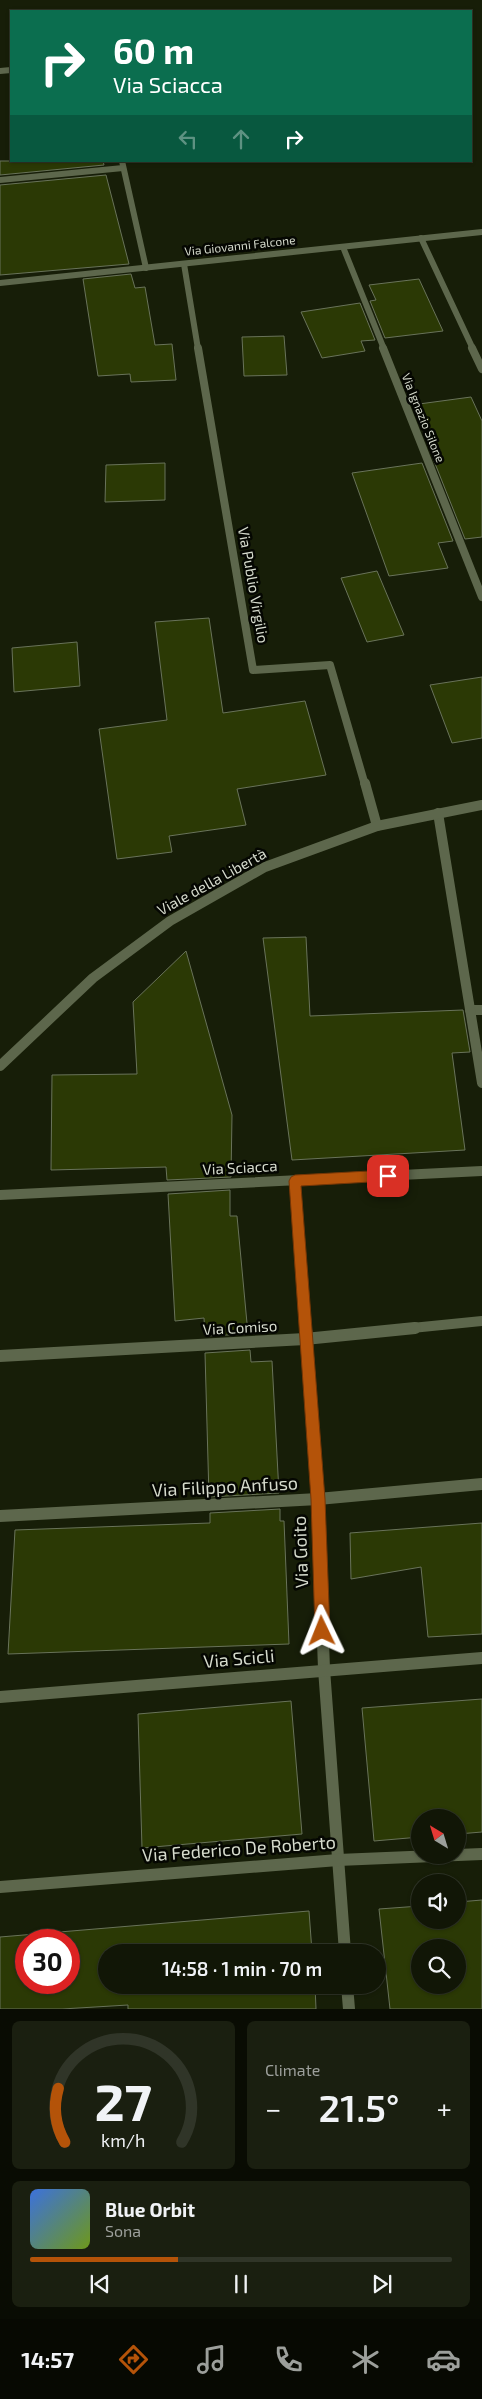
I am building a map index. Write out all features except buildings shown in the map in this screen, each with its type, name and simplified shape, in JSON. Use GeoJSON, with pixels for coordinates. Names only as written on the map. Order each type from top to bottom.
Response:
{"type":"FeatureCollection","features":[{"type":"Feature","properties":{"kind":"street"},"geometry":{"type":"LineString","coordinates":[[0,180],[122,165],[146,268]]}},
{"type":"Feature","properties":{"kind":"street","name":"Via Giovanni Falcone"},"geometry":{"type":"LineString","coordinates":[[0,283],[482,232]]}},
{"type":"Feature","properties":{"kind":"street"},"geometry":{"type":"LineString","coordinates":[[421,238],[482,368]]}},
{"type":"Feature","properties":{"kind":"street","name":"Via Ignazio Silone"},"geometry":{"type":"LineString","coordinates":[[344,247],[482,597]]}},
{"type":"Feature","properties":{"kind":"street","name":"Via Publio Virgilio"},"geometry":{"type":"LineString","coordinates":[[184,264],[253,670],[330,665],[377,826]]}},
{"type":"Feature","properties":{"kind":"street","name":"Viale della Libertà"},"geometry":{"type":"LineString","coordinates":[[0,1066],[93,978],[170,921],[264,866],[377,826],[482,805]]}},
{"type":"Feature","properties":{"kind":"street"},"geometry":{"type":"LineString","coordinates":[[438,813],[482,1083]]}},
{"type":"Feature","properties":{"kind":"street"},"geometry":{"type":"LineString","coordinates":[[470,1010],[482,1010]]}},
{"type":"Feature","properties":{"kind":"street","name":"Via Sciacca"},"geometry":{"type":"LineString","coordinates":[[0,1195],[482,1170]]}},
{"type":"Feature","properties":{"kind":"street","name":"Via Goito"},"geometry":{"type":"LineString","coordinates":[[295,1181],[318,1499],[324,1669],[344,1944]]}},
{"type":"Feature","properties":{"kind":"street","name":"Via Comiso"},"geometry":{"type":"LineString","coordinates":[[0,1356],[305,1339],[482,1321]]}},
{"type":"Feature","properties":{"kind":"street","name":"Via Filippo Anfuso"},"geometry":{"type":"LineString","coordinates":[[0,1516],[318,1499],[482,1484]]}},
{"type":"Feature","properties":{"kind":"street","name":"Via Scicli"},"geometry":{"type":"LineString","coordinates":[[0,1697],[324,1669],[482,1658]]}},
{"type":"Feature","properties":{"kind":"street","name":"Via Federico De Roberto"},"geometry":{"type":"LineString","coordinates":[[0,1887],[338,1860],[482,1854]]}},
{"type":"Feature","properties":{"kind":"street"},"geometry":{"type":"LineString","coordinates":[[348,1994],[349,2009]]}},
{"type":"Feature","properties":{"kind":"route"},"geometry":{"type":"LineString","coordinates":[[322,1631],[318,1499],[295,1181],[388,1176]]}}]}
